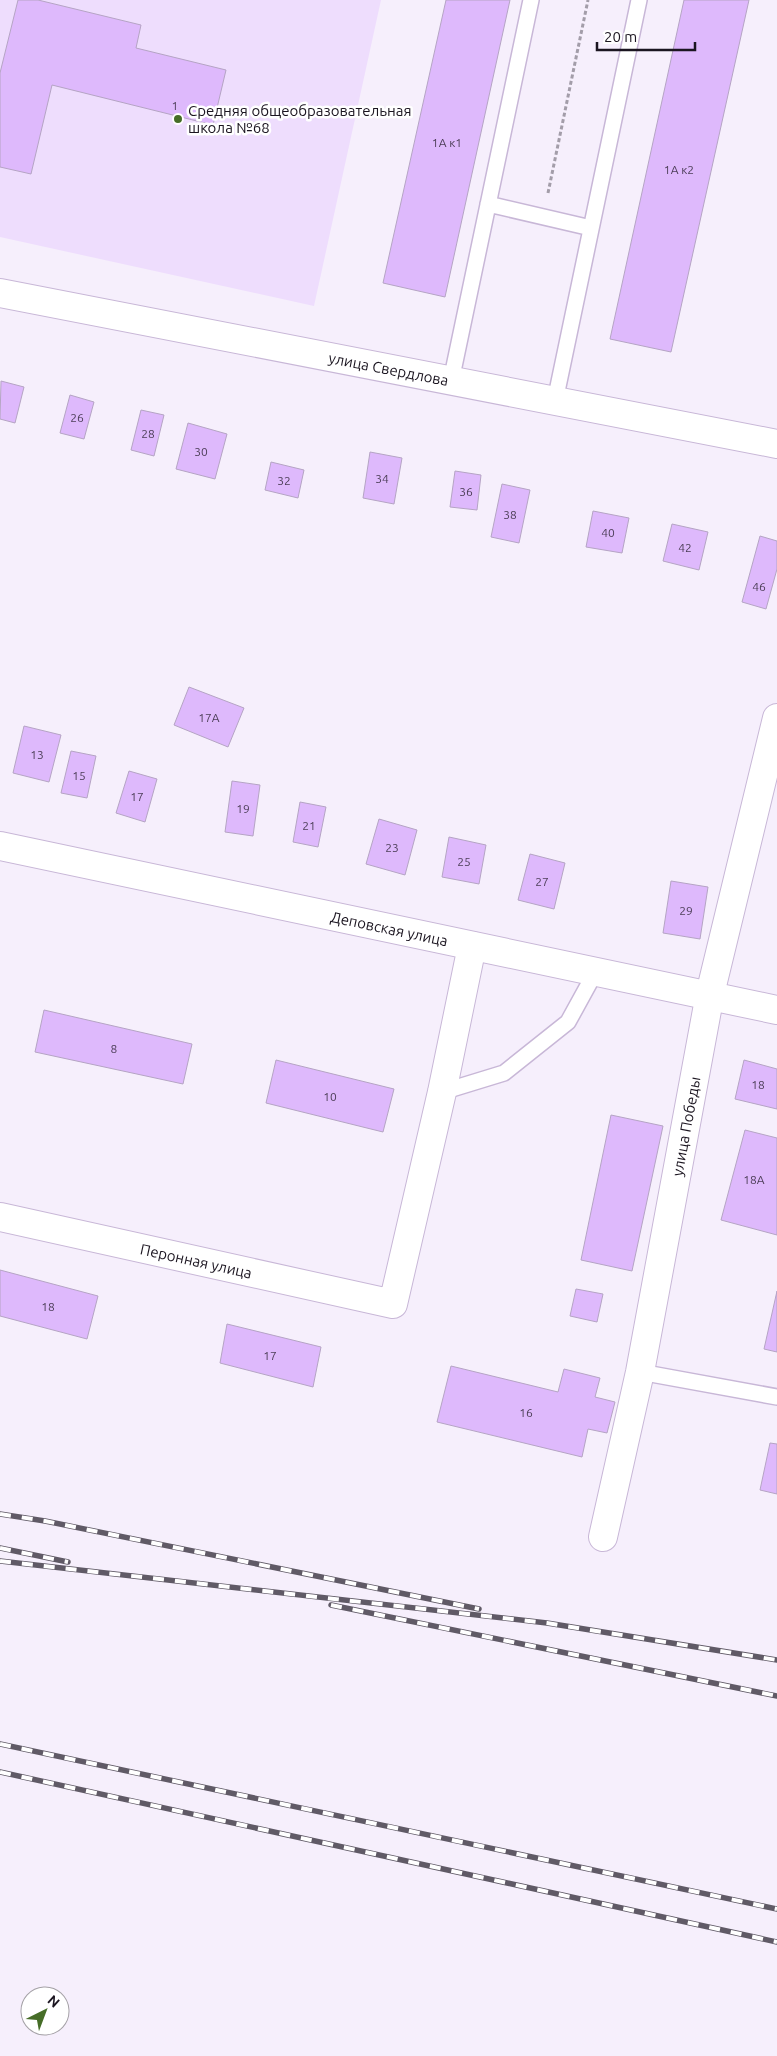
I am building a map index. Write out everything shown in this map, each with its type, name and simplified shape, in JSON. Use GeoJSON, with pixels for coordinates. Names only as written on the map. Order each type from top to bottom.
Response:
{"type":"FeatureCollection","features":[{"type":"Feature","properties":{"kind":"street","name":"улица Свердлова"},"geometry":{"type":"LineString","coordinates":[[0,293],[777,444]]}},
{"type":"Feature","properties":{"kind":"street","name":"улица Победы"},"geometry":{"type":"LineString","coordinates":[[603,1537],[640,1372],[710,994],[777,718]]}},
{"type":"Feature","properties":{"kind":"street","name":"Деповская улица"},"geometry":{"type":"LineString","coordinates":[[0,846],[472,946],[710,994],[777,1010]]}},
{"type":"Feature","properties":{"kind":"street"},"geometry":{"type":"LineString","coordinates":[[442,1092],[472,946]]}},
{"type":"Feature","properties":{"kind":"street","name":"Перонная улица"},"geometry":{"type":"LineString","coordinates":[[0,1217],[393,1304],[442,1092]]}},
{"type":"Feature","properties":{"kind":"lane"},"geometry":{"type":"LineString","coordinates":[[451,381],[531,0]]}},
{"type":"Feature","properties":{"kind":"lane"},"geometry":{"type":"LineString","coordinates":[[555,401],[639,0]]}},
{"type":"Feature","properties":{"kind":"lane"},"geometry":{"type":"LineString","coordinates":[[488,204],[591,228]]}},
{"type":"Feature","properties":{"kind":"lane"},"geometry":{"type":"LineString","coordinates":[[442,1092],[504,1073],[568,1022],[596,971]]}},
{"type":"Feature","properties":{"kind":"lane"},"geometry":{"type":"LineString","coordinates":[[640,1372],[777,1397]]}},
{"type":"Feature","properties":{"kind":"path"},"geometry":{"type":"LineString","coordinates":[[542,218],[588,0]]}},
{"type":"Feature","properties":{"kind":"shaded area","name":"Средняя общеобразовательная школа №68"},"geometry":{"type":"Polygon","coordinates":[[[0,0],[381,0],[314,306],[0,237],[0,0]]]}},
{"type":"Feature","properties":{"kind":"building"},"geometry":{"type":"Polygon","coordinates":[[[18,0],[38,0],[141,25],[136,48],[226,70],[213,125],[52,85],[31,174],[0,167],[0,73],[18,0]]]}},
{"type":"Feature","properties":{"kind":"building"},"geometry":{"type":"Polygon","coordinates":[[[446,0],[510,0],[445,297],[383,283],[446,0]]]}},
{"type":"Feature","properties":{"kind":"building"},"geometry":{"type":"Polygon","coordinates":[[[684,0],[749,0],[671,352],[610,339],[684,0]]]}},
{"type":"Feature","properties":{"kind":"building"},"geometry":{"type":"Polygon","coordinates":[[[1,381],[24,387],[15,423],[0,419],[1,381]]]}},
{"type":"Feature","properties":{"kind":"building"},"geometry":{"type":"Polygon","coordinates":[[[70,395],[94,402],[84,439],[60,433],[70,395]]]}},
{"type":"Feature","properties":{"kind":"building"},"geometry":{"type":"Polygon","coordinates":[[[141,410],[164,415],[154,456],[131,450],[141,410]]]}},
{"type":"Feature","properties":{"kind":"building"},"geometry":{"type":"Polygon","coordinates":[[[188,423],[227,434],[215,479],[176,469],[188,423]]]}},
{"type":"Feature","properties":{"kind":"building"},"geometry":{"type":"Polygon","coordinates":[[[370,452],[402,458],[394,504],[363,498],[370,452]]]}},
{"type":"Feature","properties":{"kind":"building"},"geometry":{"type":"Polygon","coordinates":[[[271,462],[304,470],[298,498],[265,490],[271,462]]]}},
{"type":"Feature","properties":{"kind":"building"},"geometry":{"type":"Polygon","coordinates":[[[455,471],[481,475],[477,510],[450,507],[455,471]]]}},
{"type":"Feature","properties":{"kind":"building"},"geometry":{"type":"Polygon","coordinates":[[[502,484],[530,490],[519,543],[491,537],[502,484]]]}},
{"type":"Feature","properties":{"kind":"building"},"geometry":{"type":"Polygon","coordinates":[[[593,511],[629,518],[622,553],[586,547],[593,511]]]}},
{"type":"Feature","properties":{"kind":"building"},"geometry":{"type":"Polygon","coordinates":[[[672,524],[708,532],[699,570],[663,561],[672,524]]]}},
{"type":"Feature","properties":{"kind":"building"},"geometry":{"type":"Polygon","coordinates":[[[760,536],[777,541],[777,569],[766,609],[742,602],[760,536]]]}},
{"type":"Feature","properties":{"kind":"building"},"geometry":{"type":"Polygon","coordinates":[[[189,687],[244,708],[228,747],[174,725],[189,687]]]}},
{"type":"Feature","properties":{"kind":"building"},"geometry":{"type":"Polygon","coordinates":[[[24,726],[61,735],[49,782],[13,773],[24,726]]]}},
{"type":"Feature","properties":{"kind":"building"},"geometry":{"type":"Polygon","coordinates":[[[71,751],[96,756],[87,798],[61,793],[71,751]]]}},
{"type":"Feature","properties":{"kind":"building"},"geometry":{"type":"Polygon","coordinates":[[[129,771],[157,779],[145,822],[116,813],[129,771]]]}},
{"type":"Feature","properties":{"kind":"building"},"geometry":{"type":"Polygon","coordinates":[[[232,781],[260,785],[253,836],[225,832],[232,781]]]}},
{"type":"Feature","properties":{"kind":"building"},"geometry":{"type":"Polygon","coordinates":[[[300,802],[326,807],[318,847],[293,842],[300,802]]]}},
{"type":"Feature","properties":{"kind":"building"},"geometry":{"type":"Polygon","coordinates":[[[379,819],[417,830],[405,875],[366,864],[379,819]]]}},
{"type":"Feature","properties":{"kind":"building"},"geometry":{"type":"Polygon","coordinates":[[[449,837],[486,845],[479,884],[442,877],[449,837]]]}},
{"type":"Feature","properties":{"kind":"building"},"geometry":{"type":"Polygon","coordinates":[[[530,854],[565,863],[554,909],[518,900],[530,854]]]}},
{"type":"Feature","properties":{"kind":"building"},"geometry":{"type":"Polygon","coordinates":[[[671,881],[708,887],[700,939],[663,933],[671,881]]]}},
{"type":"Feature","properties":{"kind":"building"},"geometry":{"type":"Polygon","coordinates":[[[44,1010],[192,1044],[183,1084],[35,1052],[44,1010]]]}},
{"type":"Feature","properties":{"kind":"building"},"geometry":{"type":"Polygon","coordinates":[[[276,1060],[394,1089],[383,1132],[266,1103],[276,1060]]]}},
{"type":"Feature","properties":{"kind":"building"},"geometry":{"type":"Polygon","coordinates":[[[744,1060],[777,1069],[777,1109],[735,1099],[744,1060]]]}},
{"type":"Feature","properties":{"kind":"building"},"geometry":{"type":"Polygon","coordinates":[[[611,1115],[663,1126],[632,1271],[581,1260],[611,1115]]]}},
{"type":"Feature","properties":{"kind":"building"},"geometry":{"type":"Polygon","coordinates":[[[745,1130],[777,1138],[777,1235],[721,1220],[745,1130]]]}},
{"type":"Feature","properties":{"kind":"building"},"geometry":{"type":"Polygon","coordinates":[[[0,1270],[98,1296],[87,1339],[0,1316],[0,1270]]]}},
{"type":"Feature","properties":{"kind":"building"},"geometry":{"type":"Polygon","coordinates":[[[576,1289],[603,1294],[597,1322],[570,1316],[576,1289]]]}},
{"type":"Feature","properties":{"kind":"building"},"geometry":{"type":"Polygon","coordinates":[[[777,1291],[777,1352],[764,1349],[777,1291]]]}},
{"type":"Feature","properties":{"kind":"building"},"geometry":{"type":"Polygon","coordinates":[[[227,1324],[321,1347],[313,1387],[220,1363],[227,1324]]]}},
{"type":"Feature","properties":{"kind":"building"},"geometry":{"type":"Polygon","coordinates":[[[451,1366],[558,1392],[564,1369],[600,1378],[595,1397],[615,1402],[607,1433],[588,1429],[582,1457],[437,1422],[451,1366]]]}},
{"type":"Feature","properties":{"kind":"building"},"geometry":{"type":"Polygon","coordinates":[[[770,1443],[777,1444],[777,1494],[760,1490],[770,1443]]]}},
{"type":"Feature","properties":{"kind":"railway"},"geometry":{"type":"LineString","coordinates":[[0,1514],[45,1521],[479,1609]]}},
{"type":"Feature","properties":{"kind":"railway"},"geometry":{"type":"LineString","coordinates":[[0,1548],[68,1562]]}},
{"type":"Feature","properties":{"kind":"railway"},"geometry":{"type":"LineString","coordinates":[[0,1561],[547,1623],[777,1660]]}},
{"type":"Feature","properties":{"kind":"railway"},"geometry":{"type":"LineString","coordinates":[[331,1605],[777,1696]]}},
{"type":"Feature","properties":{"kind":"railway"},"geometry":{"type":"LineString","coordinates":[[0,1744],[777,1909]]}},
{"type":"Feature","properties":{"kind":"railway"},"geometry":{"type":"LineString","coordinates":[[0,1772],[777,1942]]}},
{"type":"Feature","properties":{"kind":"place","name":"Средняя общеобразовательная школа №68"},"geometry":{"type":"Point","coordinates":[178,119]}}]}
